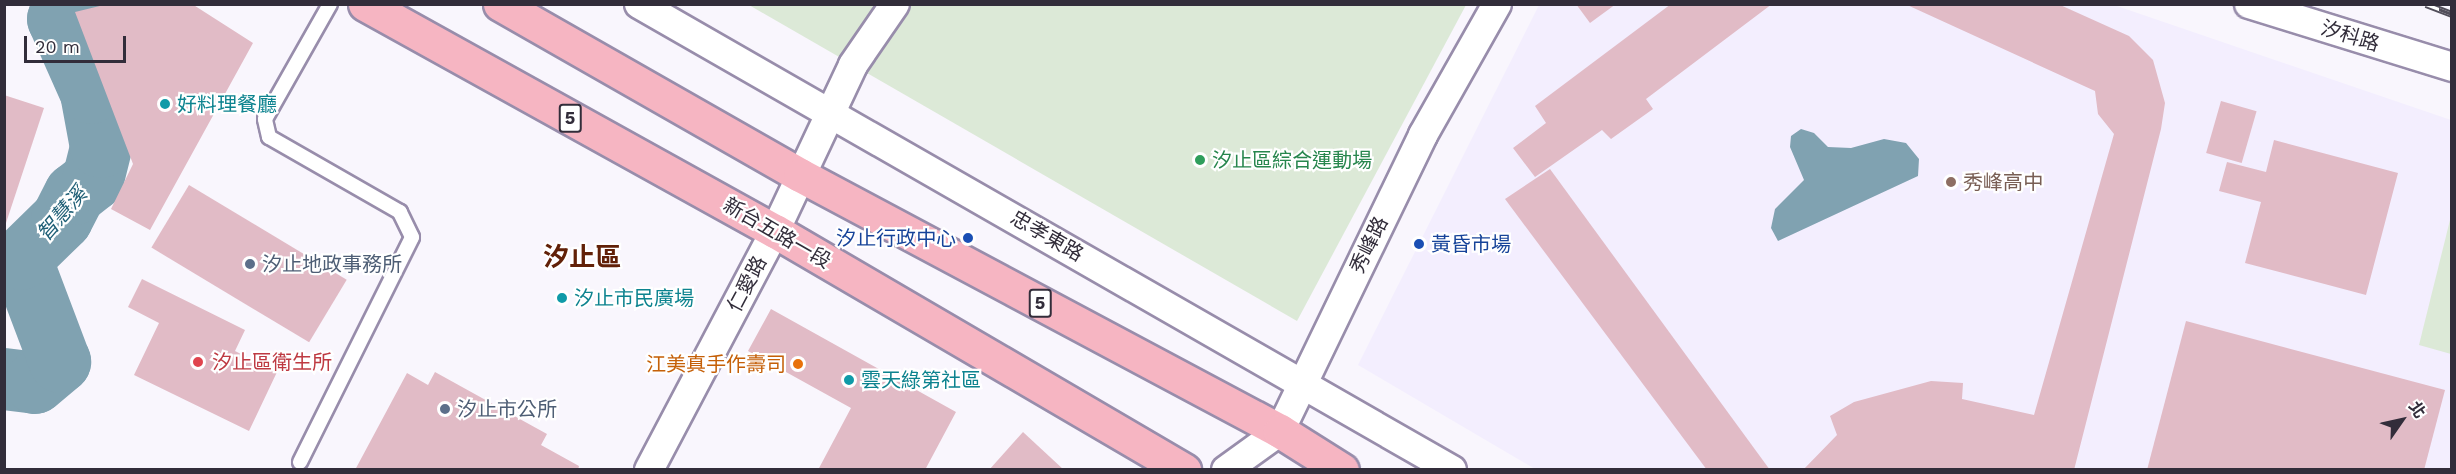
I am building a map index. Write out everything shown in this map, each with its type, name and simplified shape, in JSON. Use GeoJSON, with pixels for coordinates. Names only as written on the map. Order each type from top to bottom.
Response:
{"type":"FeatureCollection","features":[{"type":"Feature","properties":{"kind":"main road","name":"新台五路一段"},"geometry":{"type":"LineString","coordinates":[[365,4],[775,231],[1184,470]]}},
{"type":"Feature","properties":{"kind":"main road","name":"5"},"geometry":{"type":"LineString","coordinates":[[500,4],[800,175],[1280,431],[1342,470]]}},
{"type":"Feature","properties":{"kind":"street","name":"忠孝東路"},"geometry":{"type":"LineString","coordinates":[[639,4],[1303,382],[1452,470]]}},
{"type":"Feature","properties":{"kind":"street","name":"仁愛路"},"geometry":{"type":"LineString","coordinates":[[649,470],[775,231],[853,64],[895,4]]}},
{"type":"Feature","properties":{"kind":"street","name":"秀峰路"},"geometry":{"type":"LineString","coordinates":[[1226,470],[1280,431],[1423,135],[1497,4]]}},
{"type":"Feature","properties":{"kind":"street","name":"汐科路"},"geometry":{"type":"LineString","coordinates":[[2249,4],[2451,67]]}},
{"type":"Feature","properties":{"kind":"lane"},"geometry":{"type":"LineString","coordinates":[[300,462],[412,237],[400,212],[268,137],[265,119],[330,4]]}},
{"type":"Feature","properties":{"kind":"shaded area","name":"秀峰高中"},"geometry":{"type":"Polygon","coordinates":[[[1539,5],[2114,5],[2451,120],[2451,469],[1535,469],[1358,365],[1539,5]]]}},
{"type":"Feature","properties":{"kind":"green space","name":"汐止區綜合運動場"},"geometry":{"type":"Polygon","coordinates":[[[749,5],[1466,5],[1297,321],[749,5]]]}},
{"type":"Feature","properties":{"kind":"green space"},"geometry":{"type":"Polygon","coordinates":[[[2451,216],[2452,353],[2451,354],[2419,345],[2451,216]]]}},
{"type":"Feature","properties":{"kind":"water"},"geometry":{"type":"Polygon","coordinates":[[[1801,129],[1814,133],[1828,147],[1851,148],[1884,139],[1906,143],[1919,159],[1918,176],[1778,241],[1771,228],[1775,209],[1804,180],[1790,147],[1791,136],[1801,129]]]}},
{"type":"Feature","properties":{"kind":"building","name":"好料理餐廳"},"geometry":{"type":"Polygon","coordinates":[[[108,4],[192,4],[253,43],[150,230],[111,209],[133,164],[75,12],[108,4]]]}},
{"type":"Feature","properties":{"kind":"building"},"geometry":{"type":"Polygon","coordinates":[[[1576,4],[1616,4],[1590,23],[1576,4]]]}},
{"type":"Feature","properties":{"kind":"building"},"geometry":{"type":"Polygon","coordinates":[[[1671,4],[1772,4],[1646,99],[1653,109],[1611,139],[1602,130],[1535,177],[1513,148],[1546,123],[1535,106],[1671,4]]]}},
{"type":"Feature","properties":{"kind":"building"},"geometry":{"type":"Polygon","coordinates":[[[1905,4],[2058,4],[2129,36],[2153,60],[2165,103],[2161,129],[2074,470],[1803,470],[1837,435],[1830,416],[1854,402],[1931,381],[1963,383],[1962,399],[2034,415],[2114,134],[2098,114],[2095,91],[1905,4]]]}},
{"type":"Feature","properties":{"kind":"building"},"geometry":{"type":"Polygon","coordinates":[[[4,95],[44,108],[5,226],[4,226],[4,95]]]}},
{"type":"Feature","properties":{"kind":"building"},"geometry":{"type":"Polygon","coordinates":[[[2221,101],[2257,111],[2242,163],[2206,153],[2221,101]]]}},
{"type":"Feature","properties":{"kind":"building"},"geometry":{"type":"Polygon","coordinates":[[[2274,140],[2398,173],[2366,295],[2245,263],[2261,202],[2219,191],[2227,162],[2266,172],[2274,140]]]}},
{"type":"Feature","properties":{"kind":"building"},"geometry":{"type":"Polygon","coordinates":[[[1550,169],[1770,470],[1707,470],[1505,199],[1550,169]]]}},
{"type":"Feature","properties":{"kind":"building","name":"汐止地政事務所"},"geometry":{"type":"Polygon","coordinates":[[[189,185],[347,280],[309,342],[151,248],[189,185]]]}},
{"type":"Feature","properties":{"kind":"building","name":"汐止區衛生所"},"geometry":{"type":"Polygon","coordinates":[[[142,279],[245,330],[235,351],[277,372],[249,431],[134,375],[159,323],[128,307],[142,279]]]}},
{"type":"Feature","properties":{"kind":"building","name":"雲天綠第社區"},"geometry":{"type":"Polygon","coordinates":[[[771,309],[956,412],[925,470],[818,470],[851,408],[748,351],[771,309]]]}},
{"type":"Feature","properties":{"kind":"building"},"geometry":{"type":"Polygon","coordinates":[[[2186,321],[2445,390],[2424,470],[2147,470],[2186,321]]]}},
{"type":"Feature","properties":{"kind":"building","name":"汐止市公所"},"geometry":{"type":"Polygon","coordinates":[[[435,372],[547,434],[541,445],[579,466],[578,470],[355,470],[407,373],[428,385],[435,372]]]}},
{"type":"Feature","properties":{"kind":"building"},"geometry":{"type":"Polygon","coordinates":[[[1023,432],[1064,470],[989,470],[1023,432]]]}},
{"type":"Feature","properties":{"kind":"waterway","name":"智慧溪"},"geometry":{"type":"LineString","coordinates":[[4,379],[35,383],[60,362],[21,259],[62,219],[75,194],[93,180],[101,147],[91,93],[58,19],[69,4]]}},
{"type":"Feature","properties":{"kind":"railway"},"geometry":{"type":"LineString","coordinates":[[2426,4],[2452,14]]}},
{"type":"Feature","properties":{"kind":"place","name":"好料理餐廳"},"geometry":{"type":"Point","coordinates":[165,104]}},
{"type":"Feature","properties":{"kind":"place","name":"汐止區綜合運動場"},"geometry":{"type":"Point","coordinates":[1200,160]}},
{"type":"Feature","properties":{"kind":"place","name":"秀峰高中"},"geometry":{"type":"Point","coordinates":[1951,182]}},
{"type":"Feature","properties":{"kind":"place","name":"汐止行政中心"},"geometry":{"type":"Point","coordinates":[968,238]}},
{"type":"Feature","properties":{"kind":"place","name":"黃昏市場"},"geometry":{"type":"Point","coordinates":[1419,244]}},
{"type":"Feature","properties":{"kind":"place","name":"汐止地政事務所"},"geometry":{"type":"Point","coordinates":[250,264]}},
{"type":"Feature","properties":{"kind":"place","name":"汐止市民廣場"},"geometry":{"type":"Point","coordinates":[562,298]}},
{"type":"Feature","properties":{"kind":"place","name":"汐止區衛生所"},"geometry":{"type":"Point","coordinates":[198,362]}},
{"type":"Feature","properties":{"kind":"place","name":"江美真手作壽司"},"geometry":{"type":"Point","coordinates":[798,364]}},
{"type":"Feature","properties":{"kind":"place","name":"雲天綠第社區"},"geometry":{"type":"Point","coordinates":[849,380]}},
{"type":"Feature","properties":{"kind":"place","name":"汐止市公所"},"geometry":{"type":"Point","coordinates":[445,409]}},
{"type":"Feature","properties":{"kind":"district","name":"汐止區"},"geometry":{"type":"Point","coordinates":[582,258]}}]}
